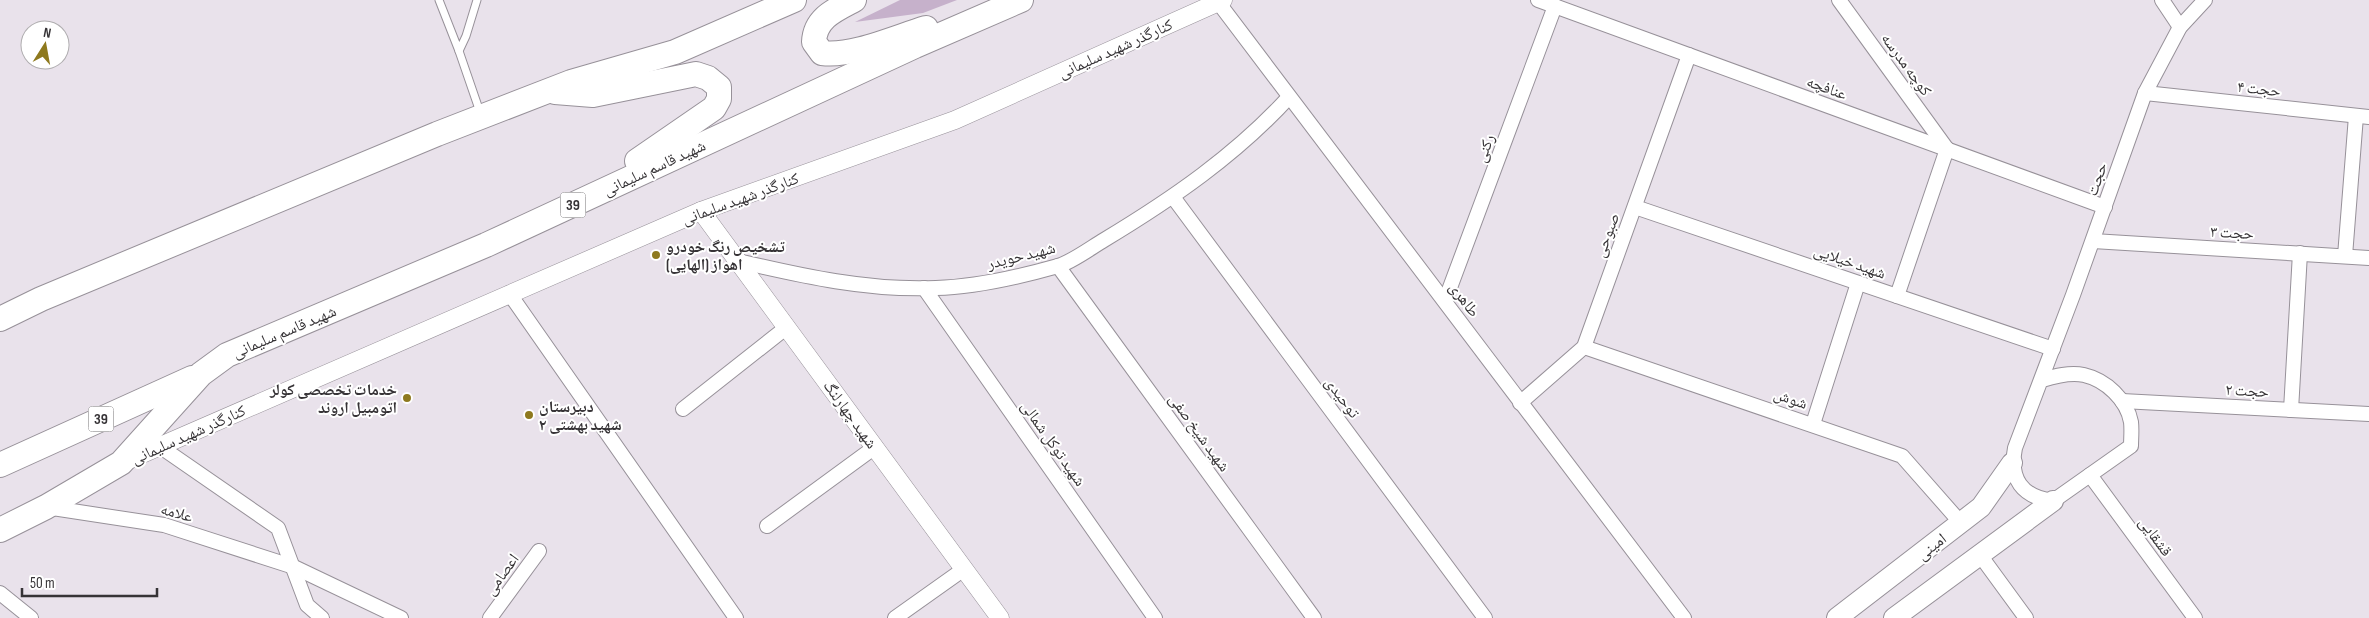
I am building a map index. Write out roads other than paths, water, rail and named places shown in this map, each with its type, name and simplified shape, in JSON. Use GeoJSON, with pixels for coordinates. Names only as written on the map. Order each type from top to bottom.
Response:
{"type":"FeatureCollection","features":[{"type":"Feature","properties":{"kind":"highway"},"geometry":{"type":"LineString","coordinates":[[0,319],[41,299],[481,116],[571,82],[675,52],[794,0]]}},
{"type":"Feature","properties":{"kind":"highway"},"geometry":{"type":"LineString","coordinates":[[854,0],[830,12],[814,30],[814,42],[822,53],[832,54],[850,51],[1014,3]]}},
{"type":"Feature","properties":{"kind":"highway","name":"شهید قاسم سلیمانی"},"geometry":{"type":"LineString","coordinates":[[153,442],[201,374],[227,355],[486,246],[897,55],[1014,3]]}},
{"type":"Feature","properties":{"kind":"highway"},"geometry":{"type":"LineString","coordinates":[[541,220],[663,145],[714,108],[719,99],[719,87],[708,78],[696,74],[593,94],[546,91]]}},
{"type":"Feature","properties":{"kind":"highway","name":"39"},"geometry":{"type":"LineString","coordinates":[[0,465],[201,374]]}},
{"type":"Feature","properties":{"kind":"highway","name":"39"},"geometry":{"type":"LineString","coordinates":[[0,530],[46,507],[122,463],[153,442]]}},
{"type":"Feature","properties":{"kind":"main road","name":"امینی"},"geometry":{"type":"LineString","coordinates":[[1847,615],[1981,507],[2012,463]]}},
{"type":"Feature","properties":{"kind":"main road"},"geometry":{"type":"LineString","coordinates":[[1894,618],[2053,501]]}},
{"type":"Feature","properties":{"kind":"street","name":"عنافچه"},"geometry":{"type":"LineString","coordinates":[[1538,0],[2105,207]]}},
{"type":"Feature","properties":{"kind":"street","name":"کوچه مدرسه"},"geometry":{"type":"LineString","coordinates":[[1839,0],[1947,149]]}},
{"type":"Feature","properties":{"kind":"street"},"geometry":{"type":"LineString","coordinates":[[2162,0],[2180,27]]}},
{"type":"Feature","properties":{"kind":"street","name":"حجت"},"geometry":{"type":"LineString","coordinates":[[2042,380],[2145,93],[2180,27],[2205,0]]}},
{"type":"Feature","properties":{"kind":"street","name":"طاهری"},"geometry":{"type":"LineString","coordinates":[[1220,1],[1289,96],[1684,618]]}},
{"type":"Feature","properties":{"kind":"street","name":"کنارگذر شهید سلیمانی"},"geometry":{"type":"LineString","coordinates":[[153,442],[701,211],[955,120],[1220,1]]}},
{"type":"Feature","properties":{"kind":"street","name":"رکنی"},"geometry":{"type":"LineString","coordinates":[[1445,301],[1555,6]]}},
{"type":"Feature","properties":{"kind":"street","name":"صبوحی"},"geometry":{"type":"LineString","coordinates":[[1520,403],[1584,347],[1689,55]]}},
{"type":"Feature","properties":{"kind":"street","name":"حجت ۴"},"geometry":{"type":"LineString","coordinates":[[2145,93],[2362,116]]}},
{"type":"Feature","properties":{"kind":"street","name":"شهید حویدر"},"geometry":{"type":"LineString","coordinates":[[738,260],[826,280],[924,288],[1004,280],[1058,266],[1173,198],[1266,122],[1289,96]]}},
{"type":"Feature","properties":{"kind":"street"},"geometry":{"type":"LineString","coordinates":[[2345,256],[2362,116]]}},
{"type":"Feature","properties":{"kind":"street"},"geometry":{"type":"LineString","coordinates":[[1897,296],[1947,149]]}},
{"type":"Feature","properties":{"kind":"street","name":"توحیدی"},"geometry":{"type":"LineString","coordinates":[[1173,198],[1485,618]]}},
{"type":"Feature","properties":{"kind":"street","name":"شهید خیلایی"},"geometry":{"type":"LineString","coordinates":[[1635,207],[2053,349]]}},
{"type":"Feature","properties":{"kind":"street","name":"شهید چهارلنگ"},"geometry":{"type":"LineString","coordinates":[[701,211],[1000,618]]}},
{"type":"Feature","properties":{"kind":"street","name":"حجت ۳"},"geometry":{"type":"LineString","coordinates":[[2093,241],[2369,258]]}},
{"type":"Feature","properties":{"kind":"street"},"geometry":{"type":"LineString","coordinates":[[2291,410],[2300,254]]}},
{"type":"Feature","properties":{"kind":"street","name":"شهید شیخ صفی"},"geometry":{"type":"LineString","coordinates":[[1058,266],[1314,618]]}},
{"type":"Feature","properties":{"kind":"street"},"geometry":{"type":"LineString","coordinates":[[1813,424],[1858,283]]}},
{"type":"Feature","properties":{"kind":"street","name":"شهید توکل شمالی"},"geometry":{"type":"LineString","coordinates":[[924,288],[1155,618]]}},
{"type":"Feature","properties":{"kind":"street"},"geometry":{"type":"LineString","coordinates":[[509,293],[736,618]]}},
{"type":"Feature","properties":{"kind":"street"},"geometry":{"type":"LineString","coordinates":[[683,409],[787,327]]}},
{"type":"Feature","properties":{"kind":"street","name":"شوش"},"geometry":{"type":"LineString","coordinates":[[1584,347],[1902,456],[1961,523]]}},
{"type":"Feature","properties":{"kind":"street"},"geometry":{"type":"LineString","coordinates":[[2060,375],[2084,375],[2106,384],[2122,401],[2131,422],[2131,446],[2053,501],[2038,499],[2025,490],[2016,478],[2012,463],[2015,448],[2042,380],[2060,375]]}},
{"type":"Feature","properties":{"kind":"street","name":"حجت ۲"},"geometry":{"type":"LineString","coordinates":[[2122,401],[2369,414]]}},
{"type":"Feature","properties":{"kind":"street"},"geometry":{"type":"LineString","coordinates":[[153,442],[278,528],[307,605],[322,618]]}},
{"type":"Feature","properties":{"kind":"street"},"geometry":{"type":"LineString","coordinates":[[767,526],[875,447]]}},
{"type":"Feature","properties":{"kind":"street","name":"قشقایی"},"geometry":{"type":"LineString","coordinates":[[2090,475],[2195,618]]}},
{"type":"Feature","properties":{"kind":"street","name":"علامه"},"geometry":{"type":"LineString","coordinates":[[46,507],[164,525],[294,567],[401,618]]}},
{"type":"Feature","properties":{"kind":"street","name":"اعصامی"},"geometry":{"type":"LineString","coordinates":[[490,618],[539,550]]}},
{"type":"Feature","properties":{"kind":"street"},"geometry":{"type":"LineString","coordinates":[[1980,555],[2026,618]]}},
{"type":"Feature","properties":{"kind":"street"},"geometry":{"type":"LineString","coordinates":[[894,618],[964,569]]}},
{"type":"Feature","properties":{"kind":"street"},"geometry":{"type":"LineString","coordinates":[[0,593],[31,618]]}},
{"type":"Feature","properties":{"kind":"lane"},"geometry":{"type":"LineString","coordinates":[[439,0],[481,116]]}},
{"type":"Feature","properties":{"kind":"lane"},"geometry":{"type":"LineString","coordinates":[[459,51],[466,36],[477,0]]}},
{"type":"Feature","properties":{"kind":"place","name":"تشخیص رنگ خودرو اهواز (الهایی)"},"geometry":{"type":"Point","coordinates":[656,255]}},
{"type":"Feature","properties":{"kind":"place","name":"خدمات تخصصی کولر اتومبیل اروند"},"geometry":{"type":"Point","coordinates":[407,398]}},
{"type":"Feature","properties":{"kind":"place","name":"دبیرستان شهید بهشتی ۲"},"geometry":{"type":"Point","coordinates":[529,415]}}]}
